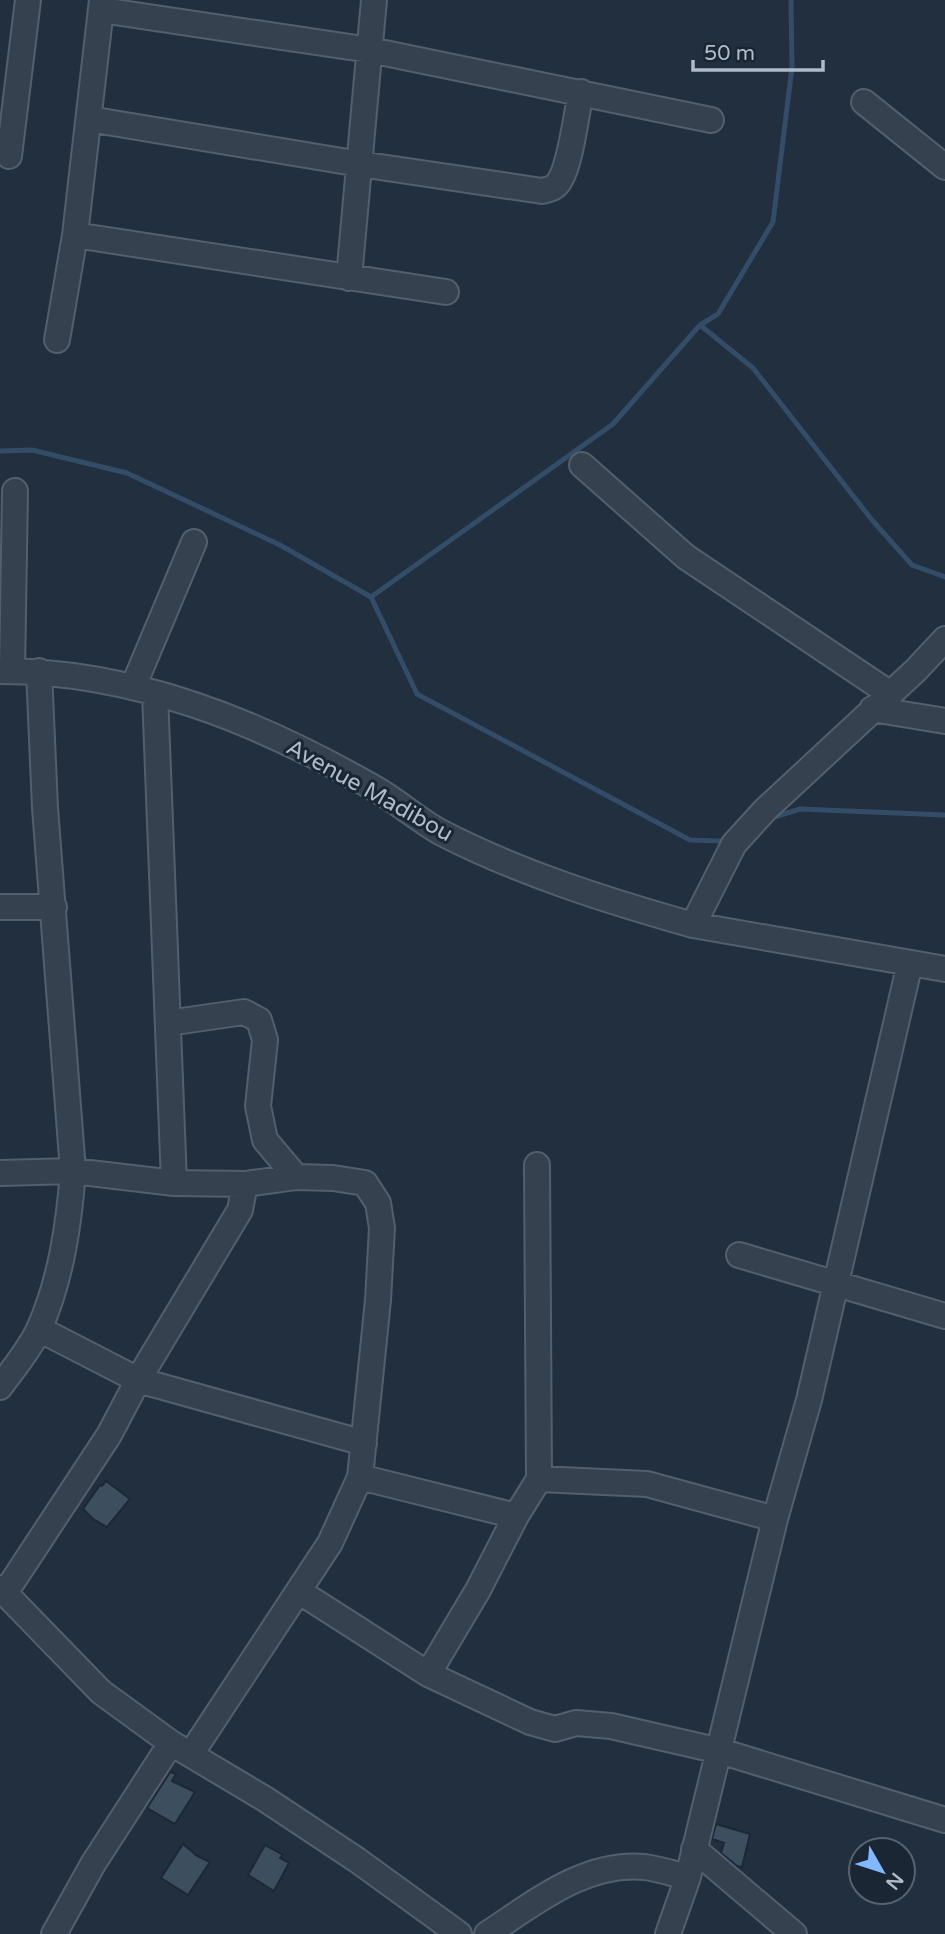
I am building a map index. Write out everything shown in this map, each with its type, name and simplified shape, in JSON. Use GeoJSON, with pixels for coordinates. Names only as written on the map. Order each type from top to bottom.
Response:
{"type":"FeatureCollection","features":[{"type":"Feature","properties":{"kind":"street"},"geometry":{"type":"LineString","coordinates":[[9,156],[28,0]]}},
{"type":"Feature","properties":{"kind":"street"},"geometry":{"type":"LineString","coordinates":[[349,278],[374,0]]}},
{"type":"Feature","properties":{"kind":"street"},"geometry":{"type":"LineString","coordinates":[[57,340],[75,235],[102,5],[370,50],[711,120]]}},
{"type":"Feature","properties":{"kind":"street"},"geometry":{"type":"LineString","coordinates":[[89,120],[542,191],[553,188],[560,181],[581,92]]}},
{"type":"Feature","properties":{"kind":"street"},"geometry":{"type":"LineString","coordinates":[[864,102],[945,167]]}},
{"type":"Feature","properties":{"kind":"street"},"geometry":{"type":"LineString","coordinates":[[75,235],[446,292]]}},
{"type":"Feature","properties":{"kind":"street"},"geometry":{"type":"LineString","coordinates":[[582,464],[687,556],[881,701],[945,721]]}},
{"type":"Feature","properties":{"kind":"street"},"geometry":{"type":"LineString","coordinates":[[6,671],[15,491]]}},
{"type":"Feature","properties":{"kind":"street"},"geometry":{"type":"LineString","coordinates":[[174,1183],[168,1023],[144,690],[194,542]]}},
{"type":"Feature","properties":{"kind":"street"},"geometry":{"type":"LineString","coordinates":[[693,925],[734,844],[765,810],[945,639]]}},
{"type":"Feature","properties":{"kind":"street","name":"Avenue Madibou"},"geometry":{"type":"LineString","coordinates":[[6,671],[39,671],[102,679],[201,706],[248,724],[375,788],[439,831],[528,871],[693,925],[945,969]]}},
{"type":"Feature","properties":{"kind":"street"},"geometry":{"type":"LineString","coordinates":[[0,1387],[39,1329],[56,1278],[69,1221],[73,1171],[45,808],[39,671]]}},
{"type":"Feature","properties":{"kind":"street"},"geometry":{"type":"LineString","coordinates":[[0,907],[54,907]]}},
{"type":"Feature","properties":{"kind":"street"},"geometry":{"type":"LineString","coordinates":[[668,1934],[688,1877],[775,1519],[809,1400],[910,963]]}},
{"type":"Feature","properties":{"kind":"street"},"geometry":{"type":"LineString","coordinates":[[168,1023],[244,1012],[259,1020],[265,1040],[258,1106],[265,1140],[296,1177]]}},
{"type":"Feature","properties":{"kind":"street"},"geometry":{"type":"LineString","coordinates":[[428,1674],[478,1590],[516,1516],[540,1479],[537,1166]]}},
{"type":"Feature","properties":{"kind":"street"},"geometry":{"type":"LineString","coordinates":[[0,1173],[73,1171],[174,1183],[245,1184],[296,1177],[333,1178],[365,1183],[378,1203],[382,1228],[379,1288],[360,1478],[330,1543],[300,1592],[93,1864],[54,1934]]}},
{"type":"Feature","properties":{"kind":"street"},"geometry":{"type":"LineString","coordinates":[[245,1184],[240,1210],[138,1380],[103,1445],[3,1590],[102,1692],[181,1748],[357,1860],[459,1934]]}},
{"type":"Feature","properties":{"kind":"street"},"geometry":{"type":"LineString","coordinates":[[739,1255],[945,1316]]}},
{"type":"Feature","properties":{"kind":"street"},"geometry":{"type":"LineString","coordinates":[[39,1329],[138,1380],[364,1443]]}},
{"type":"Feature","properties":{"kind":"street"},"geometry":{"type":"LineString","coordinates":[[360,1478],[516,1516]]}},
{"type":"Feature","properties":{"kind":"street"},"geometry":{"type":"LineString","coordinates":[[540,1479],[647,1485],[775,1519]]}},
{"type":"Feature","properties":{"kind":"street"},"geometry":{"type":"LineString","coordinates":[[300,1592],[428,1674],[530,1722],[555,1729],[576,1723],[611,1726],[720,1751],[945,1820]]}},
{"type":"Feature","properties":{"kind":"street"},"geometry":{"type":"LineString","coordinates":[[694,1849],[794,1934]]}},
{"type":"Feature","properties":{"kind":"street"},"geometry":{"type":"LineString","coordinates":[[487,1934],[565,1883],[603,1870],[644,1867],[688,1877]]}},
{"type":"Feature","properties":{"kind":"building"},"geometry":{"type":"Polygon","coordinates":[[[106,1481],[130,1499],[107,1527],[83,1509],[106,1481]]]}},
{"type":"Feature","properties":{"kind":"building"},"geometry":{"type":"Polygon","coordinates":[[[170,1772],[176,1774],[172,1781],[195,1792],[175,1824],[147,1808],[170,1772]]]}},
{"type":"Feature","properties":{"kind":"building"},"geometry":{"type":"Polygon","coordinates":[[[716,1824],[750,1834],[742,1867],[721,1853],[724,1843],[712,1839],[716,1824]]]}},
{"type":"Feature","properties":{"kind":"building"},"geometry":{"type":"Polygon","coordinates":[[[183,1844],[197,1856],[210,1862],[188,1895],[161,1878],[183,1844]]]}},
{"type":"Feature","properties":{"kind":"building"},"geometry":{"type":"Polygon","coordinates":[[[265,1845],[283,1855],[280,1858],[289,1863],[274,1891],[248,1875],[265,1845]]]}},
{"type":"Feature","properties":{"kind":"waterway"},"geometry":{"type":"LineString","coordinates":[[700,325],[718,314],[773,222],[792,67],[791,0]]}},
{"type":"Feature","properties":{"kind":"waterway"},"geometry":{"type":"LineString","coordinates":[[371,597],[613,424],[700,325],[753,368],[872,520],[912,565],[945,577]]}},
{"type":"Feature","properties":{"kind":"waterway"},"geometry":{"type":"LineString","coordinates":[[0,451],[32,450],[127,473],[280,545],[371,597],[417,694],[690,840],[720,841],[727,838]]}},
{"type":"Feature","properties":{"kind":"waterway"},"geometry":{"type":"LineString","coordinates":[[771,818],[800,809],[945,815]]}}]}
